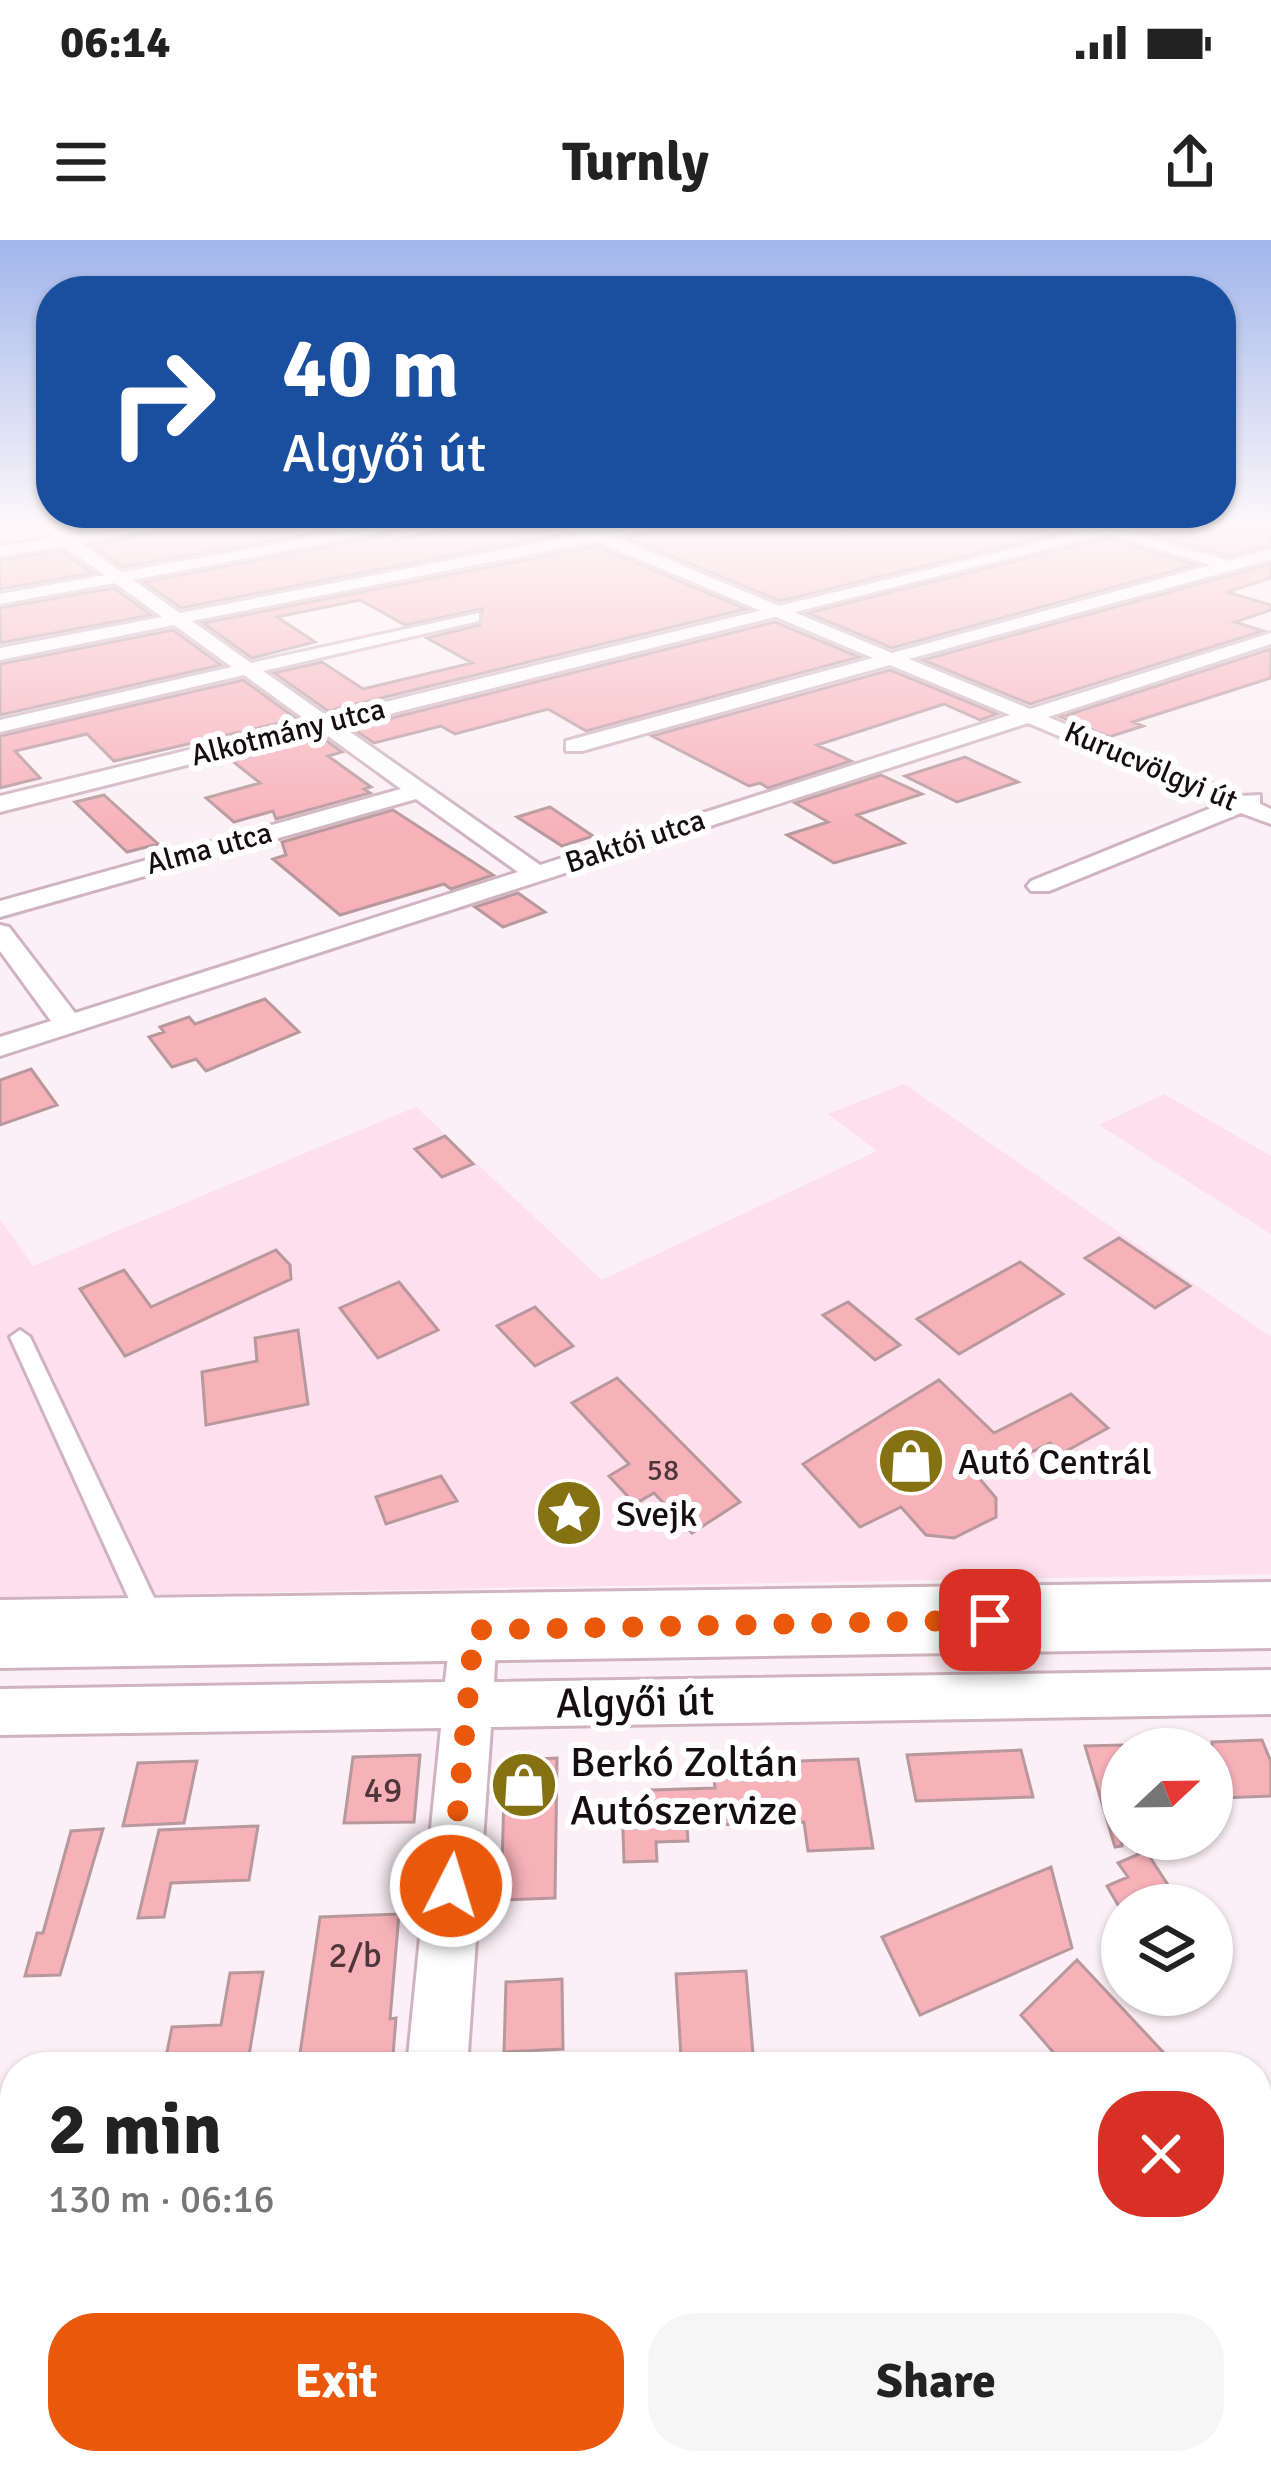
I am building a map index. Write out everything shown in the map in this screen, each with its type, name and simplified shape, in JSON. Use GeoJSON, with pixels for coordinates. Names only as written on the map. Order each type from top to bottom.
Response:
{"type":"FeatureCollection","features":[{"type":"Feature","properties":{"kind":"main road","name":"Algyői út"},"geometry":{"type":"LineString","coordinates":[[0,1634],[1271,1615]]}},
{"type":"Feature","properties":{"kind":"street"},"geometry":{"type":"LineString","coordinates":[[0,654],[131,628]]}},
{"type":"Feature","properties":{"kind":"street"},"geometry":{"type":"LineString","coordinates":[[191,628],[535,873]]}},
{"type":"Feature","properties":{"kind":"street"},"geometry":{"type":"LineString","coordinates":[[0,726],[422,628]]}},
{"type":"Feature","properties":{"kind":"street","name":"Alkotmány utca"},"geometry":{"type":"LineString","coordinates":[[0,804],[709,628]]}},
{"type":"Feature","properties":{"kind":"street","name":"Kurucvölgyi út"},"geometry":{"type":"LineString","coordinates":[[820,628],[1271,817]]}},
{"type":"Feature","properties":{"kind":"street"},"geometry":{"type":"LineString","coordinates":[[574,746],[1005,628]]}},
{"type":"Feature","properties":{"kind":"street","name":"Baktói utca"},"geometry":{"type":"LineString","coordinates":[[0,1047],[1030,715],[1265,644]]}},
{"type":"Feature","properties":{"kind":"street","name":"Alma utca"},"geometry":{"type":"LineString","coordinates":[[0,909],[418,791]]}},
{"type":"Feature","properties":{"kind":"street"},"geometry":{"type":"LineString","coordinates":[[1040,886],[1271,793]]}},
{"type":"Feature","properties":{"kind":"street"},"geometry":{"type":"LineString","coordinates":[[0,933],[68,1025]]}},
{"type":"Feature","properties":{"kind":"street"},"geometry":{"type":"LineString","coordinates":[[438,2052],[474,1630]]}},
{"type":"Feature","properties":{"kind":"street","name":"Algyői út"},"geometry":{"type":"LineString","coordinates":[[0,1712],[1271,1692]]}},
{"type":"Feature","properties":{"kind":"lane"},"geometry":{"type":"LineString","coordinates":[[20,1337],[134,1573],[156,1632]]}},
{"type":"Feature","properties":{"kind":"shaded area"},"geometry":{"type":"Polygon","coordinates":[[[904,1084],[1271,1337],[1271,1574],[0,1597],[0,1219],[33,1266],[416,1107],[602,1280],[877,1151],[828,1114],[904,1084]]]}},
{"type":"Feature","properties":{"kind":"shaded area"},"geometry":{"type":"Polygon","coordinates":[[[1164,1094],[1271,1156],[1271,1234],[1099,1125],[1164,1094]]]}},
{"type":"Feature","properties":{"kind":"building"},"geometry":{"type":"Polygon","coordinates":[[[0,628],[80,628],[0,643],[0,628]]]}},
{"type":"Feature","properties":{"kind":"building"},"geometry":{"type":"Polygon","coordinates":[[[210,628],[294,628],[315,642],[252,658],[210,628]]]}},
{"type":"Feature","properties":{"kind":"building"},"geometry":{"type":"Polygon","coordinates":[[[467,628],[667,628],[328,711],[274,673],[322,662],[363,689],[472,663],[427,638],[467,628]]]}},
{"type":"Feature","properties":{"kind":"building"},"geometry":{"type":"Polygon","coordinates":[[[750,628],[790,628],[859,657],[586,731],[548,709],[455,734],[441,726],[374,743],[352,728],[750,628]]]}},
{"type":"Feature","properties":{"kind":"building"},"geometry":{"type":"Polygon","coordinates":[[[844,628],[964,628],[892,648],[844,628]]]}},
{"type":"Feature","properties":{"kind":"building"},"geometry":{"type":"Polygon","coordinates":[[[1038,628],[1263,631],[1030,704],[923,660],[1038,628]]]}},
{"type":"Feature","properties":{"kind":"building"},"geometry":{"type":"Polygon","coordinates":[[[173,630],[221,665],[0,715],[0,664],[173,630]]]}},
{"type":"Feature","properties":{"kind":"building"},"geometry":{"type":"Polygon","coordinates":[[[1271,649],[1271,678],[1133,722],[1143,726],[1109,737],[1061,717],[1271,649]]]}},
{"type":"Feature","properties":{"kind":"building"},"geometry":{"type":"Polygon","coordinates":[[[890,670],[997,714],[980,720],[944,704],[817,745],[851,761],[768,788],[760,783],[749,786],[652,736],[890,670]]]}},
{"type":"Feature","properties":{"kind":"building"},"geometry":{"type":"Polygon","coordinates":[[[243,680],[297,719],[114,761],[87,734],[15,751],[40,778],[0,788],[0,736],[243,680]]]}},
{"type":"Feature","properties":{"kind":"building"},"geometry":{"type":"Polygon","coordinates":[[[320,736],[342,752],[328,756],[371,787],[364,789],[370,793],[276,819],[273,811],[234,822],[206,798],[260,783],[230,759],[320,736]]]}},
{"type":"Feature","properties":{"kind":"building"},"geometry":{"type":"Polygon","coordinates":[[[965,757],[1018,782],[957,802],[905,776],[965,757]]]}},
{"type":"Feature","properties":{"kind":"building"},"geometry":{"type":"Polygon","coordinates":[[[881,775],[922,794],[857,815],[904,843],[834,863],[787,835],[828,822],[795,803],[881,775]]]}},
{"type":"Feature","properties":{"kind":"building"},"geometry":{"type":"Polygon","coordinates":[[[104,795],[158,844],[127,852],[75,802],[104,795]]]}},
{"type":"Feature","properties":{"kind":"building"},"geometry":{"type":"Polygon","coordinates":[[[550,807],[593,836],[562,846],[517,817],[550,807]]]}},
{"type":"Feature","properties":{"kind":"building"},"geometry":{"type":"Polygon","coordinates":[[[393,810],[493,875],[451,889],[444,884],[340,915],[273,859],[286,855],[282,842],[393,810]]]}},
{"type":"Feature","properties":{"kind":"building"},"geometry":{"type":"Polygon","coordinates":[[[518,893],[545,912],[503,927],[475,907],[518,893]]]}},
{"type":"Feature","properties":{"kind":"building"},"geometry":{"type":"Polygon","coordinates":[[[265,999],[299,1032],[206,1071],[196,1059],[172,1067],[149,1037],[164,1032],[160,1027],[189,1017],[195,1024],[265,999]]]}},
{"type":"Feature","properties":{"kind":"building"},"geometry":{"type":"Polygon","coordinates":[[[31,1069],[57,1105],[0,1125],[0,1080],[31,1069]]]}},
{"type":"Feature","properties":{"kind":"building"},"geometry":{"type":"Polygon","coordinates":[[[445,1136],[473,1164],[442,1177],[415,1149],[445,1136]]]}},
{"type":"Feature","properties":{"kind":"building"},"geometry":{"type":"Polygon","coordinates":[[[1119,1238],[1190,1286],[1155,1308],[1085,1258],[1119,1238]]]}},
{"type":"Feature","properties":{"kind":"building"},"geometry":{"type":"Polygon","coordinates":[[[276,1250],[290,1265],[291,1279],[125,1356],[80,1289],[124,1270],[151,1307],[276,1250]]]}},
{"type":"Feature","properties":{"kind":"building"},"geometry":{"type":"Polygon","coordinates":[[[1020,1262],[1063,1294],[959,1354],[917,1319],[1020,1262]]]}},
{"type":"Feature","properties":{"kind":"building"},"geometry":{"type":"Polygon","coordinates":[[[399,1282],[438,1330],[378,1358],[340,1308],[399,1282]]]}},
{"type":"Feature","properties":{"kind":"building"},"geometry":{"type":"Polygon","coordinates":[[[848,1302],[900,1345],[875,1360],[823,1315],[848,1302]]]}},
{"type":"Feature","properties":{"kind":"building"},"geometry":{"type":"Polygon","coordinates":[[[535,1307],[573,1346],[535,1366],[497,1326],[535,1307]]]}},
{"type":"Feature","properties":{"kind":"building"},"geometry":{"type":"Polygon","coordinates":[[[298,1330],[308,1404],[206,1425],[202,1372],[257,1361],[255,1338],[298,1330]]]}},
{"type":"Feature","properties":{"kind":"building"},"geometry":{"type":"Polygon","coordinates":[[[617,1378],[740,1502],[692,1533],[654,1493],[635,1504],[609,1476],[629,1464],[572,1403],[617,1378]]]}},
{"type":"Feature","properties":{"kind":"building","name":"Autó Centrál"},"geometry":{"type":"Polygon","coordinates":[[[939,1380],[994,1433],[1071,1394],[1108,1428],[1061,1454],[1050,1443],[979,1478],[996,1498],[996,1517],[954,1538],[926,1535],[901,1507],[860,1527],[803,1464],[939,1380]]]}},
{"type":"Feature","properties":{"kind":"building"},"geometry":{"type":"Polygon","coordinates":[[[441,1476],[457,1501],[386,1524],[376,1497],[441,1476]]]}},
{"type":"Feature","properties":{"kind":"building"},"geometry":{"type":"Polygon","coordinates":[[[1262,1740],[1271,1762],[1271,1796],[1233,1798],[1233,1741],[1262,1740]]]}},
{"type":"Feature","properties":{"kind":"building"},"geometry":{"type":"Polygon","coordinates":[[[1085,1746],[1101,1746],[1101,1800],[1085,1746]]]}},
{"type":"Feature","properties":{"kind":"building"},"geometry":{"type":"Polygon","coordinates":[[[1021,1750],[1033,1797],[916,1801],[907,1755],[1021,1750]]]}},
{"type":"Feature","properties":{"kind":"building"},"geometry":{"type":"Polygon","coordinates":[[[420,1755],[414,1822],[344,1823],[353,1757],[420,1755]]]}},
{"type":"Feature","properties":{"kind":"building"},"geometry":{"type":"Polygon","coordinates":[[[768,1756],[769,1762],[858,1759],[873,1848],[808,1851],[804,1822],[687,1826],[688,1841],[656,1842],[657,1861],[624,1862],[622,1802],[652,1801],[652,1790],[715,1788],[712,1758],[768,1756]]]}},
{"type":"Feature","properties":{"kind":"building"},"geometry":{"type":"Polygon","coordinates":[[[557,1758],[555,1898],[501,1900],[505,1760],[557,1758]]]}},
{"type":"Feature","properties":{"kind":"building"},"geometry":{"type":"Polygon","coordinates":[[[197,1761],[184,1823],[123,1826],[138,1763],[197,1761]]]}},
{"type":"Feature","properties":{"kind":"building"},"geometry":{"type":"Polygon","coordinates":[[[258,1826],[249,1880],[171,1883],[164,1917],[138,1918],[159,1830],[258,1826]]]}},
{"type":"Feature","properties":{"kind":"building"},"geometry":{"type":"Polygon","coordinates":[[[103,1829],[60,1975],[25,1976],[37,1933],[43,1933],[71,1831],[103,1829]]]}},
{"type":"Feature","properties":{"kind":"building"},"geometry":{"type":"Polygon","coordinates":[[[1152,1860],[1167,1884],[1112,1884],[1128,1877],[1118,1863],[1152,1860]]]}},
{"type":"Feature","properties":{"kind":"building"},"geometry":{"type":"Polygon","coordinates":[[[1051,1867],[1072,1948],[920,2015],[882,1937],[1051,1867]]]}},
{"type":"Feature","properties":{"kind":"building"},"geometry":{"type":"Polygon","coordinates":[[[399,1914],[390,2019],[396,2018],[393,2052],[300,2052],[320,1917],[399,1914]]]}},
{"type":"Feature","properties":{"kind":"building"},"geometry":{"type":"Polygon","coordinates":[[[1077,1960],[1101,1986],[1101,2016],[1129,2016],[1163,2052],[1053,2052],[1021,2015],[1077,1960]]]}},
{"type":"Feature","properties":{"kind":"building"},"geometry":{"type":"Polygon","coordinates":[[[746,1971],[753,2052],[681,2052],[676,1974],[746,1971]]]}},
{"type":"Feature","properties":{"kind":"building"},"geometry":{"type":"Polygon","coordinates":[[[263,1972],[250,2052],[167,2052],[172,2027],[221,2025],[230,1973],[263,1972]]]}},
{"type":"Feature","properties":{"kind":"building"},"geometry":{"type":"Polygon","coordinates":[[[562,1979],[563,2049],[504,2052],[506,1982],[562,1979]]]}},
{"type":"Feature","properties":{"kind":"place","name":"Autó Centrál"},"geometry":{"type":"Point","coordinates":[911,1461]}},
{"type":"Feature","properties":{"kind":"place","name":"Svejk"},"geometry":{"type":"Point","coordinates":[569,1513]}},
{"type":"Feature","properties":{"kind":"place","name":"Berkó Zoltán Autószervize"},"geometry":{"type":"Point","coordinates":[524,1785]}},
{"type":"Feature","properties":{"kind":"route"},"geometry":{"type":"LineString","coordinates":[[451,1886],[474,1630],[990,1620]]}}]}
